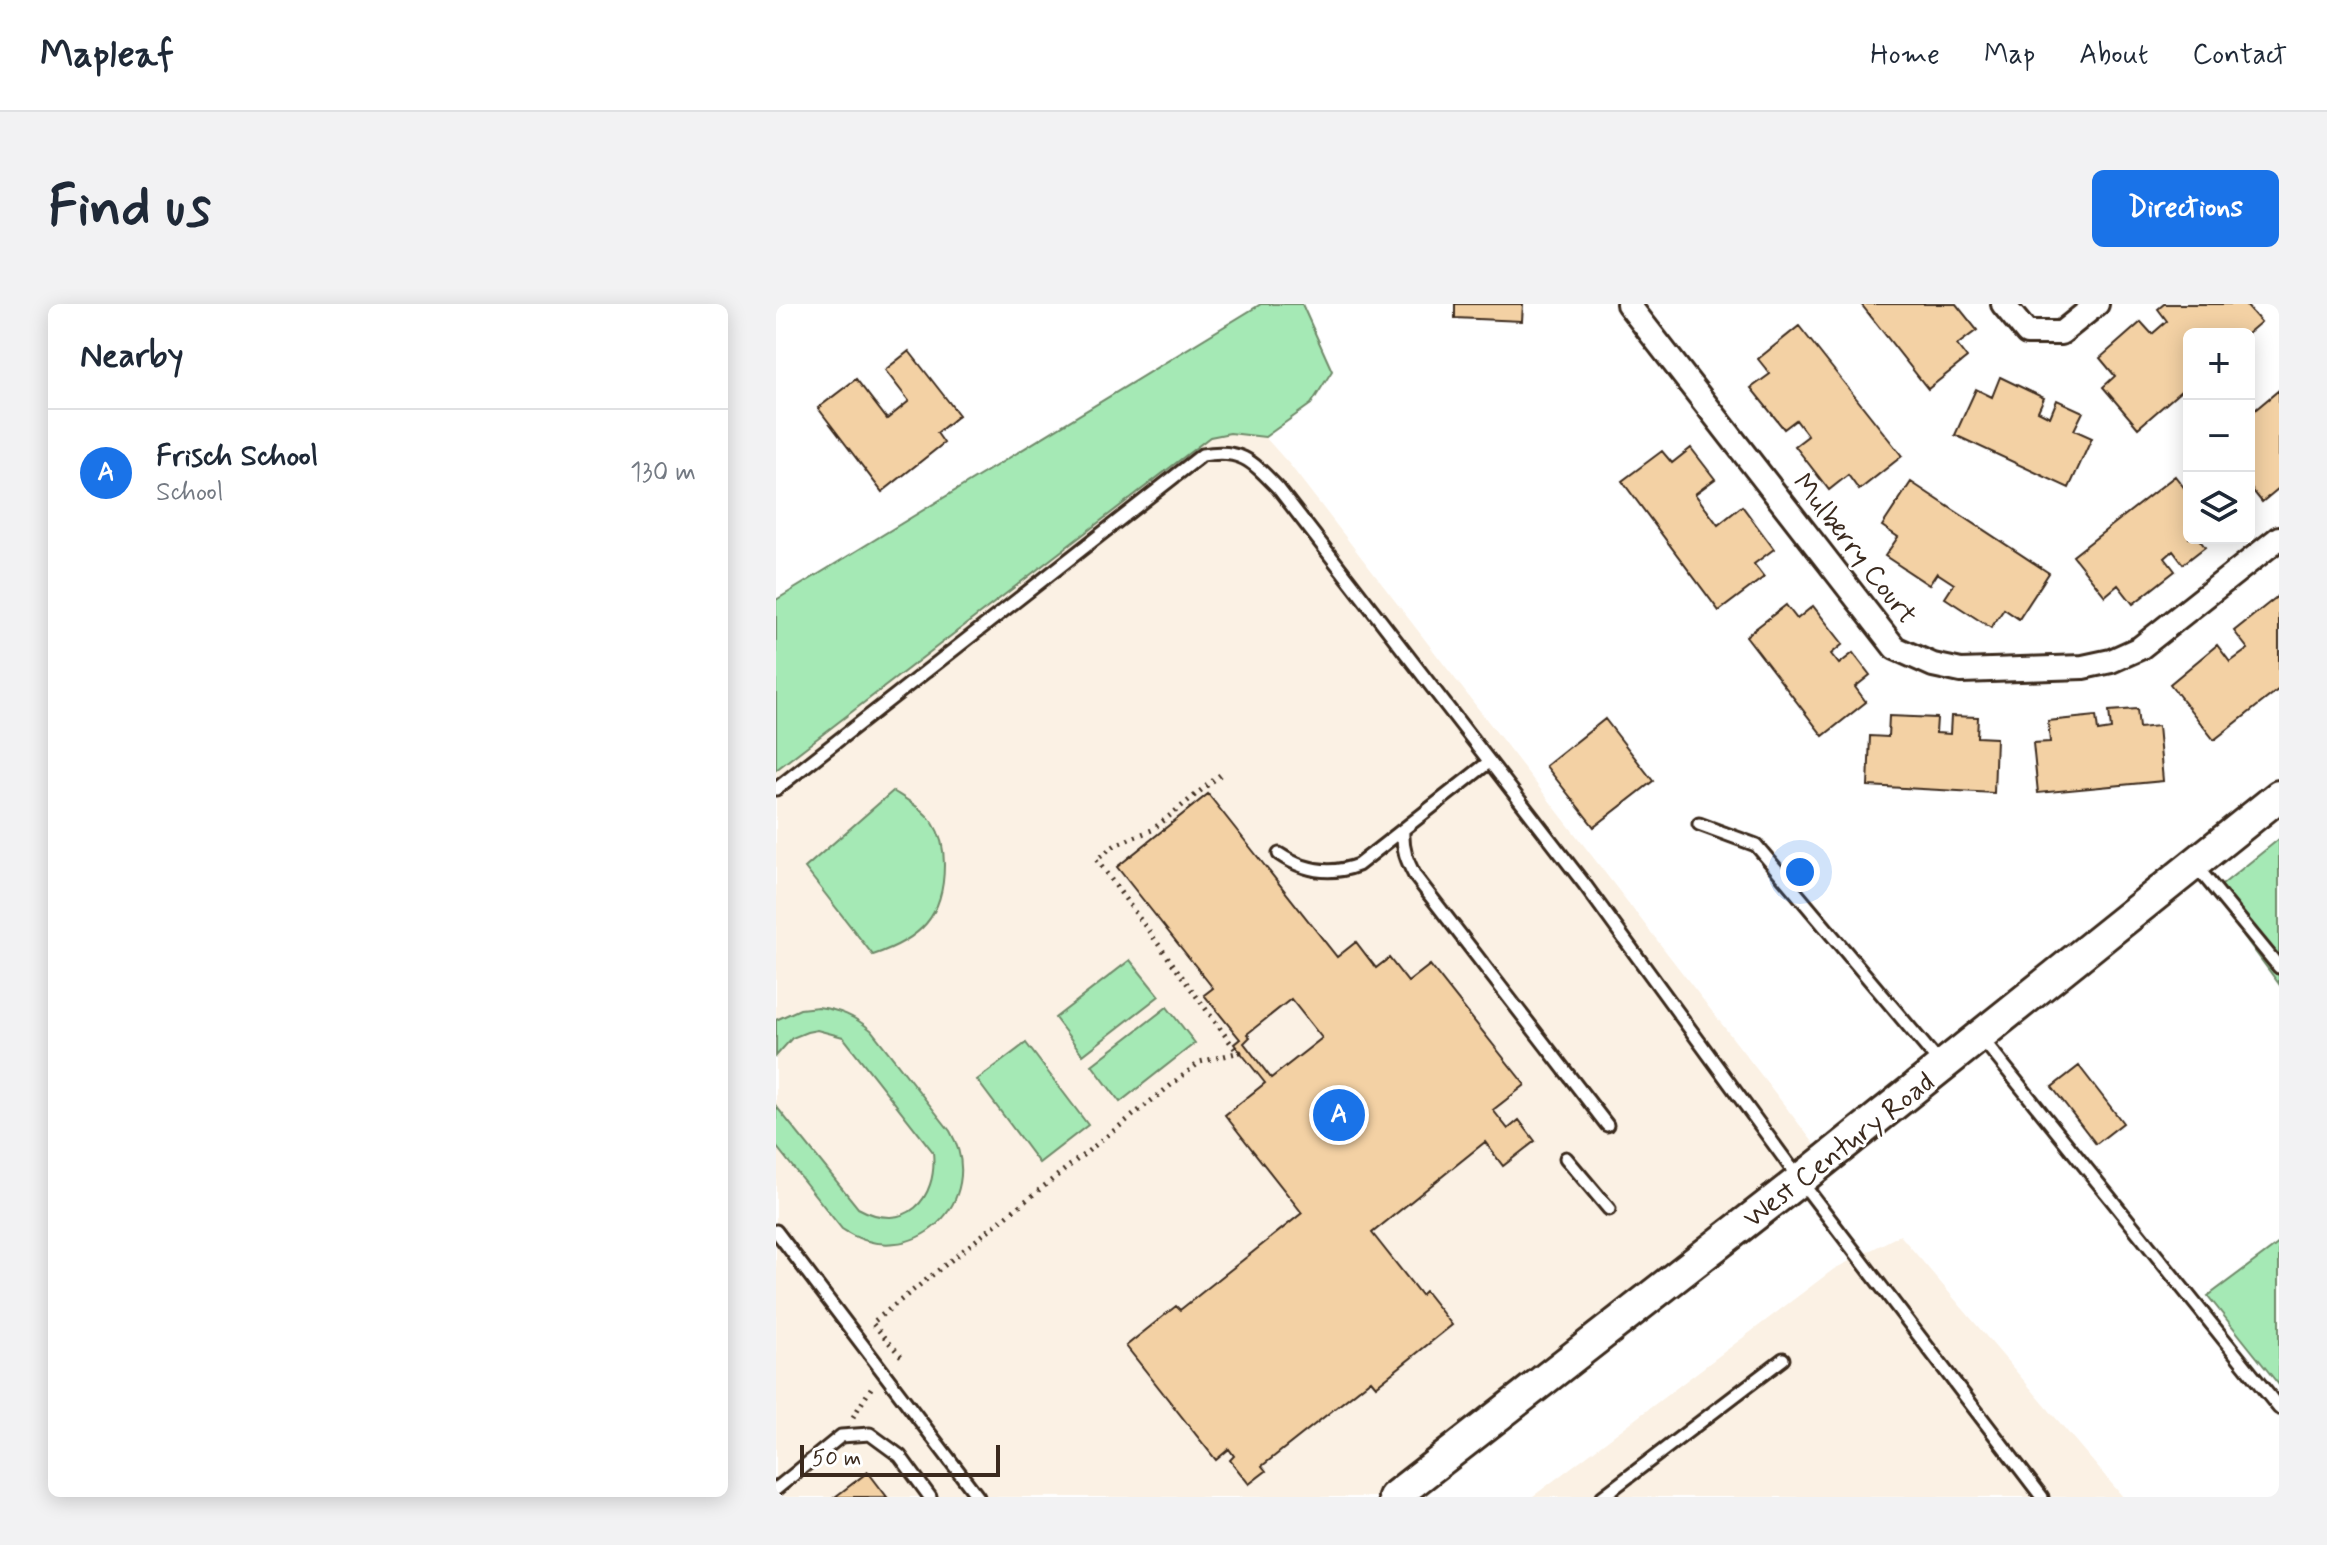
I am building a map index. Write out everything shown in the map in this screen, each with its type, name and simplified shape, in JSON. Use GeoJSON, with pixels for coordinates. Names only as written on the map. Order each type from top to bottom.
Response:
{"type":"FeatureCollection","features":[{"type":"Feature","properties":{"kind":"main road","name":"West Century Road"},"geometry":{"type":"LineString","coordinates":[[1394,1497],[1800,1180],[2279,796]]}},
{"type":"Feature","properties":{"kind":"street","name":"Mulberry Court"},"geometry":{"type":"LineString","coordinates":[[1628,304],[1895,648],[1933,665],[1961,671],[1992,672],[2083,667],[2111,661],[2140,648],[2279,538]]}},
{"type":"Feature","properties":{"kind":"street"},"geometry":{"type":"LineString","coordinates":[[2003,304],[2027,333],[2061,333],[2097,304]]}},
{"type":"Feature","properties":{"kind":"lane"},"geometry":{"type":"LineString","coordinates":[[776,789],[1202,455],[1223,451],[1246,457],[1278,488],[1585,885],[1800,1180],[2042,1497]]}},
{"type":"Feature","properties":{"kind":"lane"},"geometry":{"type":"LineString","coordinates":[[1279,854],[1292,863],[1324,872],[1345,870],[1366,860],[1489,762]]}},
{"type":"Feature","properties":{"kind":"lane"},"geometry":{"type":"LineString","coordinates":[[1699,824],[1756,845],[1942,1066]]}},
{"type":"Feature","properties":{"kind":"lane"},"geometry":{"type":"LineString","coordinates":[[1403,831],[1402,843],[1415,876],[1607,1125]]}},
{"type":"Feature","properties":{"kind":"lane"},"geometry":{"type":"LineString","coordinates":[[2194,864],[2279,967]]}},
{"type":"Feature","properties":{"kind":"lane"},"geometry":{"type":"LineString","coordinates":[[1979,1036],[2279,1408]]}},
{"type":"Feature","properties":{"kind":"lane"},"geometry":{"type":"LineString","coordinates":[[1566,1158],[1609,1209]]}},
{"type":"Feature","properties":{"kind":"lane"},"geometry":{"type":"LineString","coordinates":[[776,1231],[978,1497]]}},
{"type":"Feature","properties":{"kind":"lane"},"geometry":{"type":"LineString","coordinates":[[1602,1497],[1783,1359]]}},
{"type":"Feature","properties":{"kind":"lane"},"geometry":{"type":"LineString","coordinates":[[776,1489],[841,1436],[870,1434],[900,1456],[930,1497]]}},
{"type":"Feature","properties":{"kind":"path"},"geometry":{"type":"LineString","coordinates":[[901,1356],[872,1323],[1200,1062],[1240,1052],[1096,859],[1117,844],[1152,830],[1220,775]]}},
{"type":"Feature","properties":{"kind":"path"},"geometry":{"type":"LineString","coordinates":[[841,1436],[883,1371]]}},
{"type":"Feature","properties":{"kind":"shaded area"},"geometry":{"type":"Polygon","coordinates":[[[1230,433],[1265,437],[1290,465],[1826,1159],[1394,1497],[776,1497],[776,770],[1210,437],[1230,433]]]}},
{"type":"Feature","properties":{"kind":"shaded area"},"geometry":{"type":"Polygon","coordinates":[[[1900,1235],[2123,1497],[1532,1497],[1834,1269],[1900,1235]]]}},
{"type":"Feature","properties":{"kind":"green space"},"geometry":{"type":"Polygon","coordinates":[[[1261,304],[1302,304],[1332,371],[1311,404],[1265,437],[1230,433],[1210,437],[776,770],[776,600],[1261,304]]]}},
{"type":"Feature","properties":{"kind":"green space"},"geometry":{"type":"Polygon","coordinates":[[[893,791],[920,809],[936,828],[943,854],[943,883],[940,899],[926,924],[904,942],[873,955],[805,868],[893,791]]]}},
{"type":"Feature","properties":{"kind":"green space"},"geometry":{"type":"Polygon","coordinates":[[[2279,839],[2279,984],[2212,893],[2279,839]]]}},
{"type":"Feature","properties":{"kind":"green space"},"geometry":{"type":"Polygon","coordinates":[[[1130,960],[1159,996],[1083,1055],[1055,1018],[1130,960]]]}},
{"type":"Feature","properties":{"kind":"green space"},"geometry":{"type":"Polygon","coordinates":[[[818,1007],[846,1014],[871,1030],[950,1131],[960,1157],[960,1182],[952,1205],[937,1224],[917,1237],[894,1243],[868,1241],[842,1229],[776,1146],[776,1106],[858,1208],[875,1215],[890,1217],[915,1208],[930,1185],[933,1152],[843,1037],[817,1030],[807,1032],[792,1038],[776,1056],[776,1020],[800,1009],[818,1007]]]}},
{"type":"Feature","properties":{"kind":"green space"},"geometry":{"type":"Polygon","coordinates":[[[1167,1007],[1195,1043],[1120,1102],[1092,1065],[1167,1007]]]}},
{"type":"Feature","properties":{"kind":"green space"},"geometry":{"type":"Polygon","coordinates":[[[1026,1043],[1088,1125],[1039,1163],[977,1080],[1026,1043]]]}},
{"type":"Feature","properties":{"kind":"green space"},"geometry":{"type":"Polygon","coordinates":[[[2279,1243],[2279,1385],[2208,1296],[2279,1243]]]}},
{"type":"Feature","properties":{"kind":"building"},"geometry":{"type":"Polygon","coordinates":[[[1455,304],[1523,304],[1522,321],[1455,318],[1455,304]]]}},
{"type":"Feature","properties":{"kind":"building"},"geometry":{"type":"Polygon","coordinates":[[[1861,304],[1956,304],[1977,330],[1957,345],[1967,358],[1928,389],[1861,304]]]}},
{"type":"Feature","properties":{"kind":"building"},"geometry":{"type":"Polygon","coordinates":[[[2164,304],[2245,304],[2261,322],[2254,328],[2183,328],[2183,389],[2138,428],[2103,387],[2115,376],[2100,358],[2141,322],[2152,334],[2167,321],[2158,309],[2164,304]]]}},
{"type":"Feature","properties":{"kind":"building"},"geometry":{"type":"Polygon","coordinates":[[[1799,326],[1902,456],[1859,490],[1848,475],[1829,490],[1795,446],[1808,436],[1796,420],[1784,429],[1751,388],[1770,374],[1758,359],[1799,326]]]}},
{"type":"Feature","properties":{"kind":"building"},"geometry":{"type":"Polygon","coordinates":[[[909,351],[959,415],[937,433],[944,443],[882,492],[818,408],[856,379],[887,419],[909,401],[885,370],[909,351]]]}},
{"type":"Feature","properties":{"kind":"building"},"geometry":{"type":"Polygon","coordinates":[[[2000,377],[2044,398],[2038,411],[2050,417],[2057,400],[2083,412],[2074,430],[2092,438],[2069,488],[1955,435],[1976,389],[1992,397],[2000,377]]]}},
{"type":"Feature","properties":{"kind":"building"},"geometry":{"type":"Polygon","coordinates":[[[2279,390],[2279,488],[2262,502],[2255,493],[2255,410],[2279,390]]]}},
{"type":"Feature","properties":{"kind":"building"},"geometry":{"type":"Polygon","coordinates":[[[1691,448],[1715,479],[1695,494],[1718,525],[1742,506],[1774,549],[1754,564],[1764,577],[1719,611],[1622,481],[1662,451],[1672,463],[1691,448]]]}},
{"type":"Feature","properties":{"kind":"building"},"geometry":{"type":"Polygon","coordinates":[[[2175,476],[2183,486],[2183,544],[2203,544],[2205,547],[2183,564],[2173,551],[2165,558],[2175,571],[2133,604],[2118,585],[2105,596],[2073,556],[2175,476]]]}},
{"type":"Feature","properties":{"kind":"building"},"geometry":{"type":"Polygon","coordinates":[[[1911,482],[2049,573],[2019,619],[2004,609],[1991,628],[1945,598],[1954,584],[1937,573],[1929,585],[1885,556],[1898,537],[1882,526],[1911,482]]]}},
{"type":"Feature","properties":{"kind":"building"},"geometry":{"type":"Polygon","coordinates":[[[2279,595],[2279,689],[2214,740],[2170,684],[2217,645],[2230,662],[2248,649],[2234,631],[2279,595]]]}},
{"type":"Feature","properties":{"kind":"building"},"geometry":{"type":"Polygon","coordinates":[[[1786,605],[1797,619],[1813,606],[1843,644],[1831,654],[1839,664],[1853,653],[1870,675],[1855,687],[1866,702],[1823,736],[1746,636],[1786,605]]]}},
{"type":"Feature","properties":{"kind":"building"},"geometry":{"type":"Polygon","coordinates":[[[2137,709],[2139,728],[2158,726],[2163,781],[2038,793],[2033,743],[2050,742],[2048,721],[2096,716],[2098,731],[2111,729],[2109,711],[2137,709]]]}},
{"type":"Feature","properties":{"kind":"building"},"geometry":{"type":"Polygon","coordinates":[[[1889,716],[1937,718],[1936,733],[1950,734],[1951,716],[1978,717],[1977,737],[1996,738],[1994,793],[1868,786],[1870,736],[1888,737],[1889,716]]]}},
{"type":"Feature","properties":{"kind":"building"},"geometry":{"type":"Polygon","coordinates":[[[1605,719],[1653,781],[1594,827],[1546,766],[1605,719]]]}},
{"type":"Feature","properties":{"kind":"building"},"geometry":{"type":"Polygon","coordinates":[[[1208,794],[1337,957],[1356,942],[1376,968],[1389,958],[1408,982],[1430,965],[1525,1085],[1493,1110],[1508,1129],[1519,1120],[1535,1141],[1503,1166],[1485,1142],[1372,1233],[1421,1295],[1425,1291],[1452,1325],[1376,1386],[1371,1380],[1262,1466],[1266,1471],[1249,1484],[1230,1460],[1234,1456],[1229,1449],[1216,1460],[1126,1346],[1176,1306],[1180,1310],[1302,1213],[1225,1115],[1265,1083],[1234,1044],[1240,1039],[1204,995],[1213,988],[1117,867],[1208,794]],[[1291,999],[1247,1034],[1250,1037],[1244,1043],[1271,1078],[1322,1038],[1291,999]]]}},
{"type":"Feature","properties":{"kind":"building"},"geometry":{"type":"Polygon","coordinates":[[[2079,1066],[2123,1123],[2096,1144],[2052,1087],[2079,1066]]]}},
{"type":"Feature","properties":{"kind":"building"},"geometry":{"type":"Polygon","coordinates":[[[868,1472],[887,1497],[835,1497],[868,1472]]]}},
{"type":"Feature","properties":{"kind":"place","name":"Frisch School"},"geometry":{"type":"Point","coordinates":[1339,1115]}}]}
